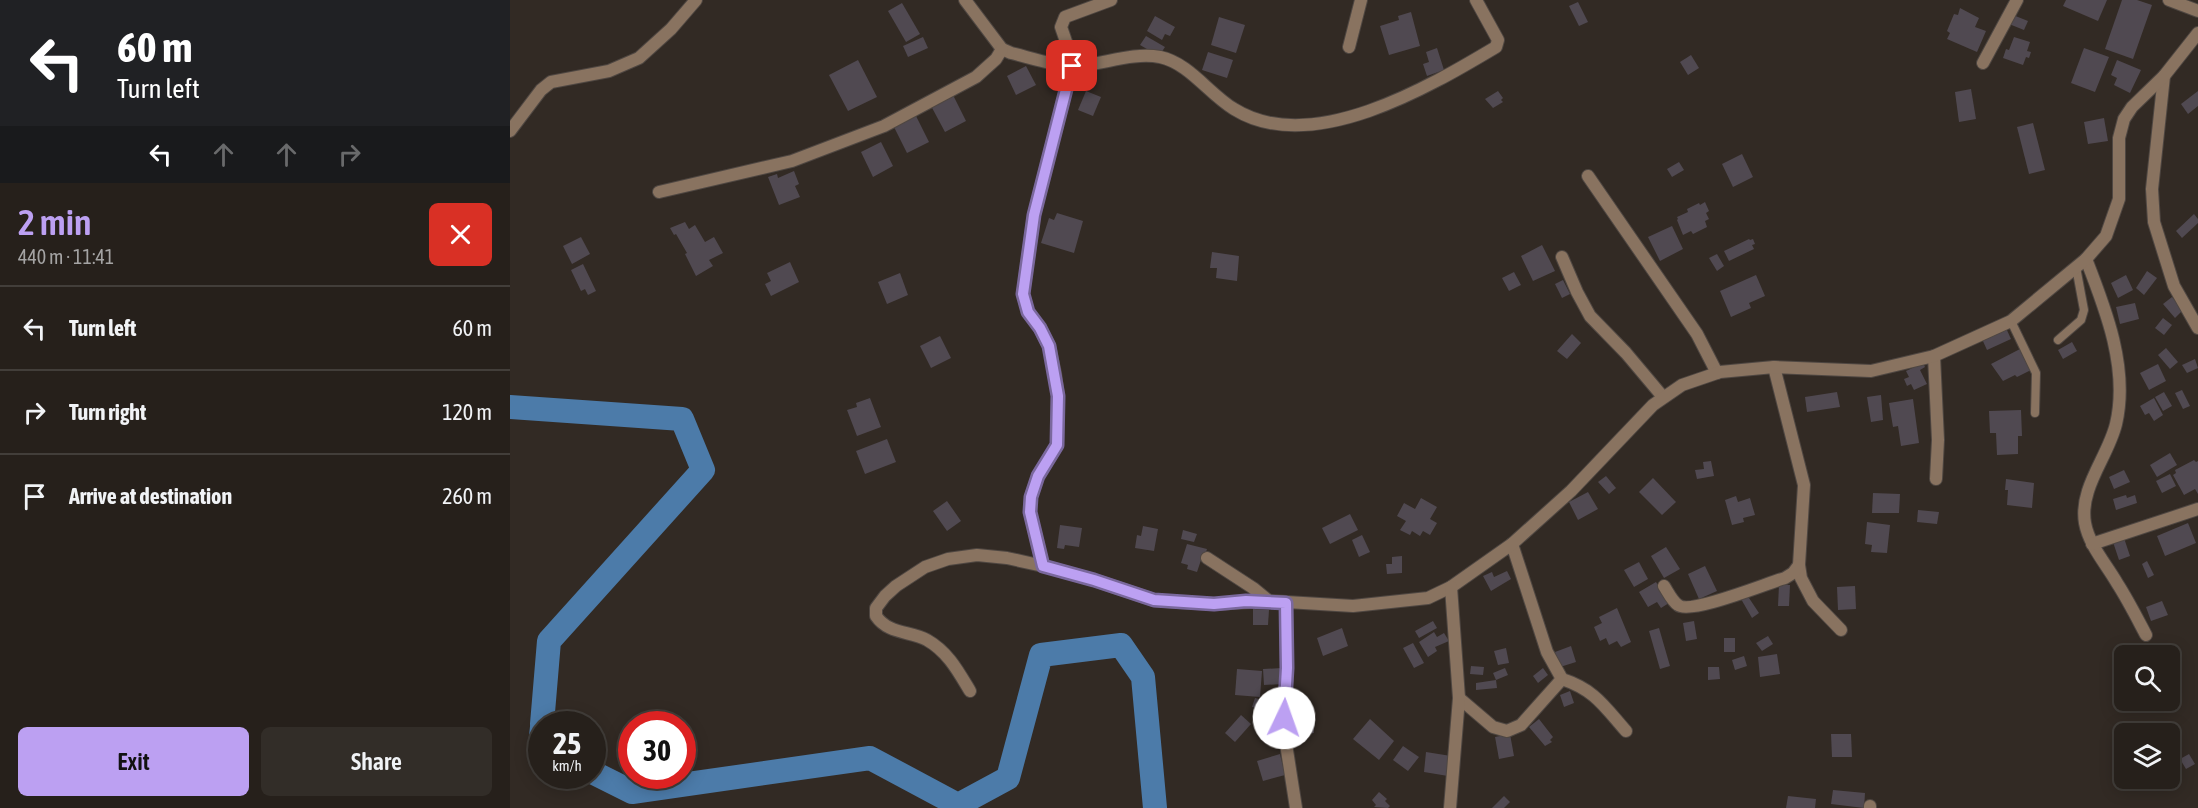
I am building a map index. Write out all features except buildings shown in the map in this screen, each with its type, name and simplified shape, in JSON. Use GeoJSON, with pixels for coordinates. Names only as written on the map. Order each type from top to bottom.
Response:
{"type":"FeatureCollection","features":[{"type":"Feature","properties":{"kind":"street"},"geometry":{"type":"LineString","coordinates":[[510,131],[541,90],[551,82],[609,71],[639,58],[696,0]]}},
{"type":"Feature","properties":{"kind":"street"},"geometry":{"type":"LineString","coordinates":[[965,0],[1002,49],[1011,53],[1072,66],[1142,56],[1162,58],[1182,68],[1234,109],[1261,121],[1294,126],[1346,118],[1394,102],[1497,47],[1498,40],[1476,0]]}},
{"type":"Feature","properties":{"kind":"street"},"geometry":{"type":"LineString","coordinates":[[1043,566],[1030,512],[1031,497],[1038,476],[1057,445],[1058,396],[1049,346],[1040,328],[1028,312],[1023,294],[1034,215],[1072,66],[1061,27],[1065,17],[1111,0]]}},
{"type":"Feature","properties":{"kind":"street"},"geometry":{"type":"LineString","coordinates":[[1350,47],[1363,0]]}},
{"type":"Feature","properties":{"kind":"street"},"geometry":{"type":"LineString","coordinates":[[1983,63],[2017,0]]}},
{"type":"Feature","properties":{"kind":"street"},"geometry":{"type":"LineString","coordinates":[[2169,0],[2198,10]]}},
{"type":"Feature","properties":{"kind":"street"},"geometry":{"type":"LineString","coordinates":[[970,691],[953,663],[939,649],[925,639],[889,628],[876,616],[876,608],[885,596],[925,567],[948,559],[977,555],[1007,558],[1094,580],[1154,600],[1214,604],[1269,601],[1353,606],[1390,604],[1428,598],[1451,587],[1512,544],[1571,491],[1663,397],[1682,385],[1717,373],[1774,368],[1871,371],[1934,356],[2011,321],[2081,263],[2106,236],[2119,199],[2119,138],[2124,119],[2132,107],[2164,76],[2198,33]]}},
{"type":"Feature","properties":{"kind":"street"},"geometry":{"type":"LineString","coordinates":[[659,192],[792,161],[884,126],[976,77],[996,59],[1002,49]]}},
{"type":"Feature","properties":{"kind":"street"},"geometry":{"type":"LineString","coordinates":[[2164,76],[2152,189],[2154,222],[2174,286],[2198,328]]}},
{"type":"Feature","properties":{"kind":"street"},"geometry":{"type":"LineString","coordinates":[[1588,176],[1697,334],[1717,373]]}},
{"type":"Feature","properties":{"kind":"street"},"geometry":{"type":"LineString","coordinates":[[1562,257],[1590,316],[1626,353],[1663,397]]}},
{"type":"Feature","properties":{"kind":"street"},"geometry":{"type":"LineString","coordinates":[[2081,263],[2103,301],[2118,366],[2120,395],[2116,423],[2106,454],[2090,485],[2084,505],[2085,524],[2092,544],[2118,583],[2146,635]]}},
{"type":"Feature","properties":{"kind":"street"},"geometry":{"type":"LineString","coordinates":[[1934,356],[1938,440],[1936,479]]}},
{"type":"Feature","properties":{"kind":"street"},"geometry":{"type":"LineString","coordinates":[[1774,368],[1804,484],[1799,565],[1801,578],[1813,601],[1841,630]]}},
{"type":"Feature","properties":{"kind":"street"},"geometry":{"type":"LineString","coordinates":[[2092,544],[2198,509]]}},
{"type":"Feature","properties":{"kind":"street"},"geometry":{"type":"LineString","coordinates":[[1512,544],[1548,652],[1562,679],[1581,686],[1593,694],[1626,731]]}},
{"type":"Feature","properties":{"kind":"street"},"geometry":{"type":"LineString","coordinates":[[1207,558],[1254,588],[1269,601]]}},
{"type":"Feature","properties":{"kind":"street"},"geometry":{"type":"LineString","coordinates":[[1665,586],[1678,605],[1683,608],[1703,606],[1785,578],[1799,565]]}},
{"type":"Feature","properties":{"kind":"street"},"geometry":{"type":"LineString","coordinates":[[1450,808],[1459,698],[1451,587]]}},
{"type":"Feature","properties":{"kind":"street"},"geometry":{"type":"LineString","coordinates":[[1286,603],[1287,668],[1284,731],[1296,808]]}},
{"type":"Feature","properties":{"kind":"street"},"geometry":{"type":"LineString","coordinates":[[1459,698],[1479,713],[1490,725],[1507,731],[1521,725],[1562,679]]}},
{"type":"Feature","properties":{"kind":"lane"},"geometry":{"type":"LineString","coordinates":[[2058,340],[2081,320],[2085,310],[2081,263]]}},
{"type":"Feature","properties":{"kind":"lane"},"geometry":{"type":"LineString","coordinates":[[2011,321],[2036,373],[2035,413]]}},
{"type":"Feature","properties":{"kind":"waterway"},"geometry":{"type":"LineString","coordinates":[[510,407],[682,419],[703,470],[549,641],[543,711]]}},
{"type":"Feature","properties":{"kind":"waterway"},"geometry":{"type":"LineString","coordinates":[[606,779],[632,792],[870,758],[958,805],[1008,778],[1041,655],[1121,645],[1143,677],[1155,808]]}},
{"type":"Feature","properties":{"kind":"route"},"geometry":{"type":"LineString","coordinates":[[1072,66],[1034,215],[1024,276],[1023,294],[1028,312],[1040,328],[1049,346],[1058,396],[1057,445],[1038,476],[1031,497],[1030,512],[1033,532],[1043,566],[1154,600],[1214,604],[1246,601],[1286,603],[1287,668],[1284,718]]}}]}
